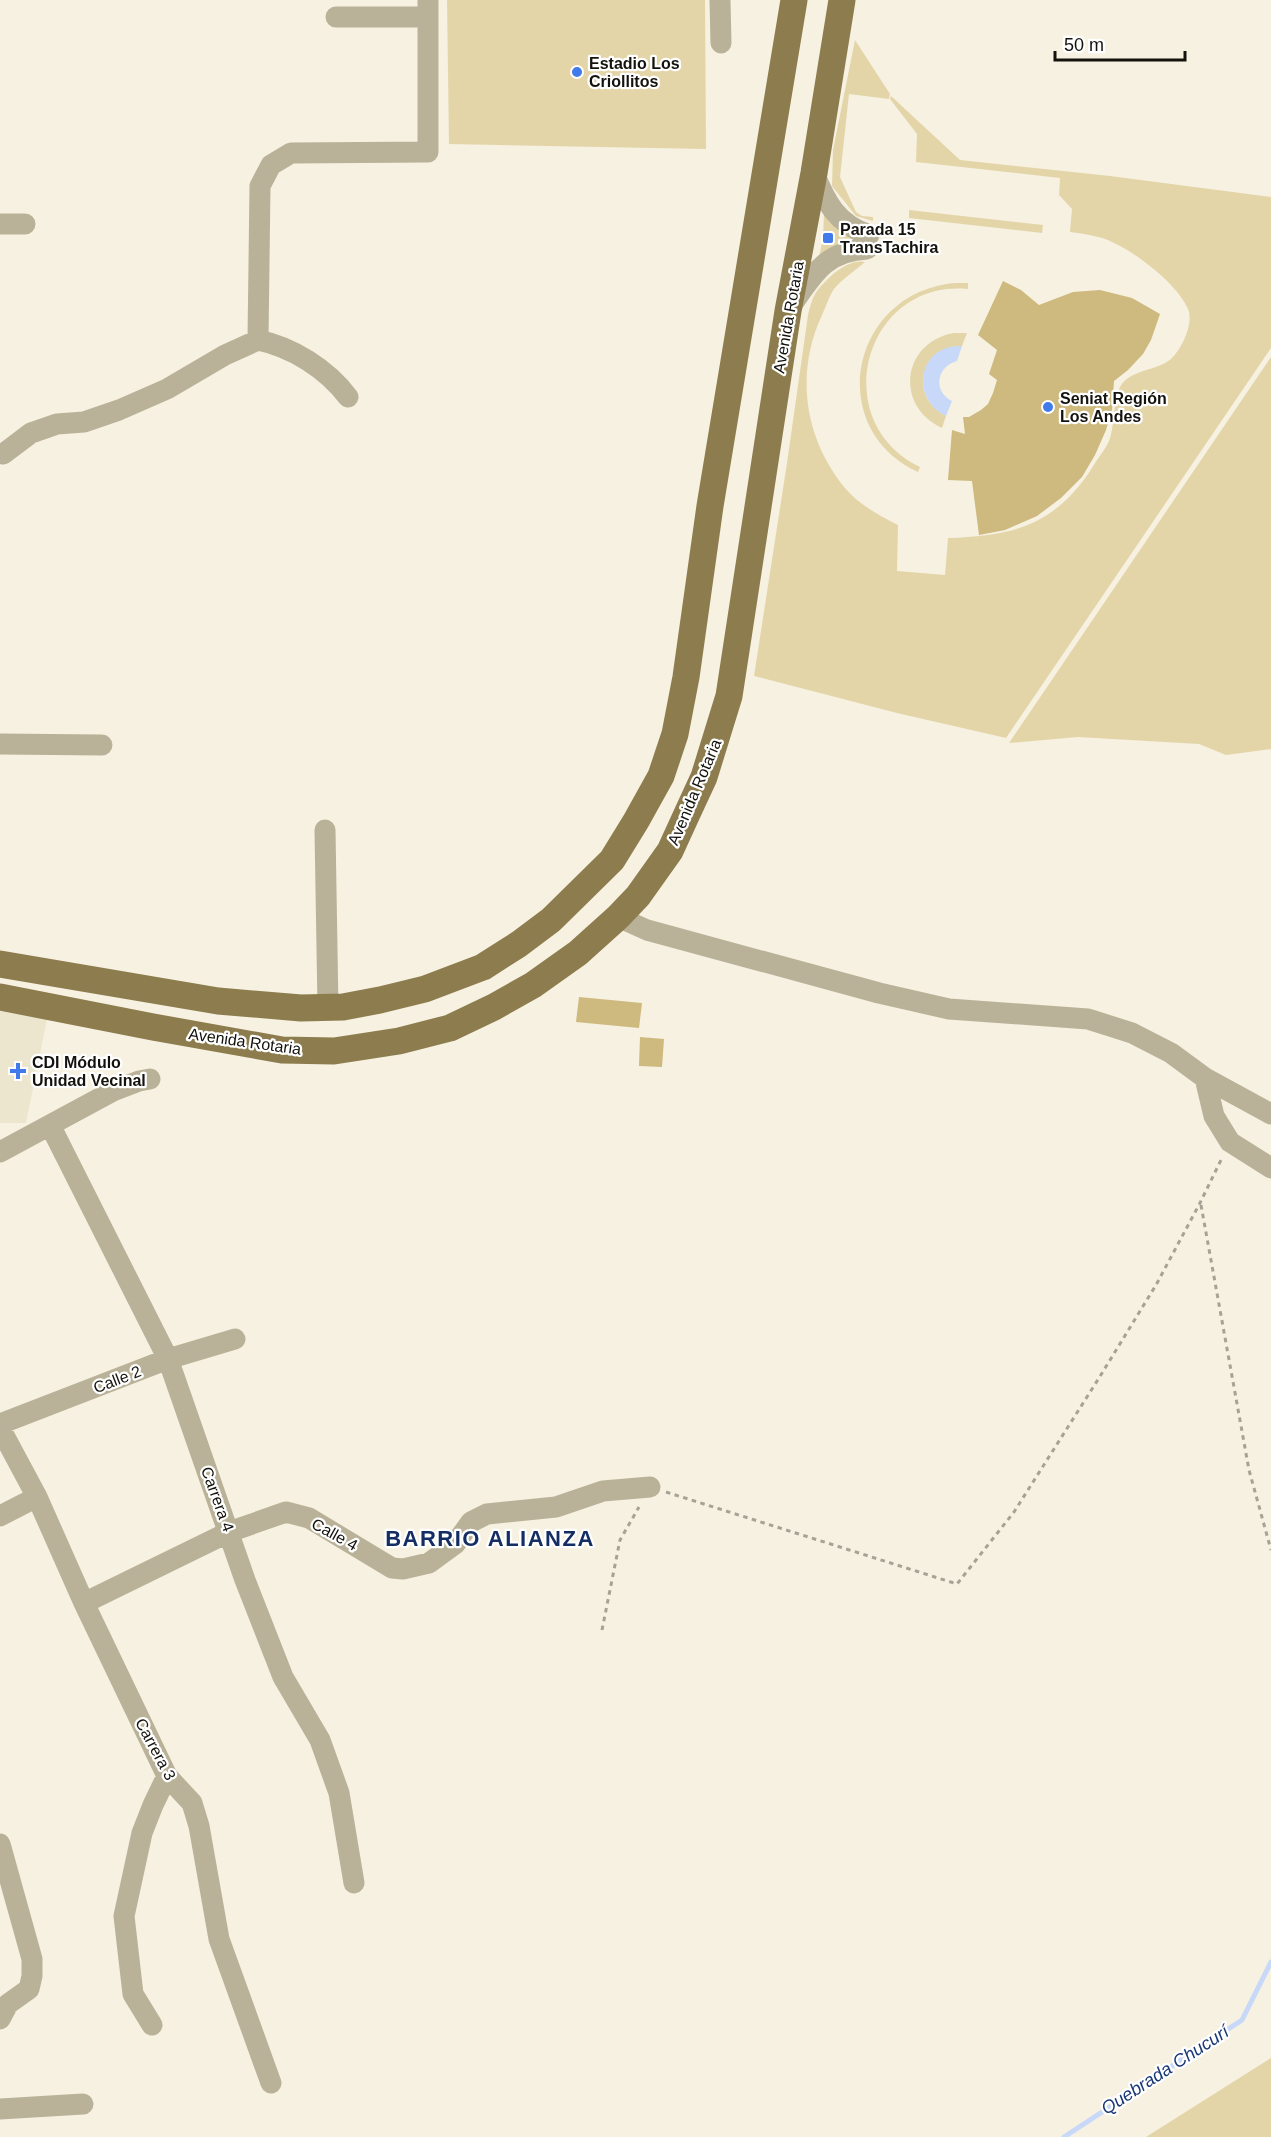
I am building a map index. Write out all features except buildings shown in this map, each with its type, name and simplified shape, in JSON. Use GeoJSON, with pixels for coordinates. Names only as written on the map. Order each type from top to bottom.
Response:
{"type":"FeatureCollection","features":[{"type":"Feature","properties":{"kind":"main road"},"geometry":{"type":"LineString","coordinates":[[0,964],[218,1001],[328,1008],[380,1000],[425,989],[483,967],[551,920],[612,860],[661,776],[675,734],[686,676],[710,506],[794,0]]}},
{"type":"Feature","properties":{"kind":"main road","name":"Avenida Rotaria"},"geometry":{"type":"LineString","coordinates":[[0,997],[282,1050],[334,1051],[399,1041],[450,1028],[533,985],[578,953],[638,896],[670,850],[704,777],[729,696],[788,311],[814,173],[842,0]]}},
{"type":"Feature","properties":{"kind":"street"},"geometry":{"type":"LineString","coordinates":[[720,0],[721,43]]}},
{"type":"Feature","properties":{"kind":"street"},"geometry":{"type":"LineString","coordinates":[[258,340],[260,186],[272,165],[291,153],[428,152],[428,9],[336,17]]}},
{"type":"Feature","properties":{"kind":"street"},"geometry":{"type":"LineString","coordinates":[[788,311],[817,268],[832,257],[868,242],[841,219],[824,198],[814,173]]}},
{"type":"Feature","properties":{"kind":"street"},"geometry":{"type":"LineString","coordinates":[[0,224],[25,224]]}},
{"type":"Feature","properties":{"kind":"street"},"geometry":{"type":"LineString","coordinates":[[3,454],[31,433],[57,423],[84,422],[119,410],[167,389],[225,355],[258,340],[276,344],[318,367],[340,385],[348,397]]}},
{"type":"Feature","properties":{"kind":"street"},"geometry":{"type":"LineString","coordinates":[[0,744],[102,745]]}},
{"type":"Feature","properties":{"kind":"street"},"geometry":{"type":"LineString","coordinates":[[325,830],[328,1008]]}},
{"type":"Feature","properties":{"kind":"street"},"geometry":{"type":"LineString","coordinates":[[618,917],[646,930],[879,993],[949,1009],[1088,1019],[1132,1033],[1171,1053],[1205,1078],[1271,1114]]}},
{"type":"Feature","properties":{"kind":"street"},"geometry":{"type":"LineString","coordinates":[[1205,1078],[1215,1116],[1230,1142],[1271,1168]]}},
{"type":"Feature","properties":{"kind":"street"},"geometry":{"type":"LineString","coordinates":[[0,1152],[113,1091],[145,1080]]}},
{"type":"Feature","properties":{"kind":"street","name":"Carrera 4"},"geometry":{"type":"LineString","coordinates":[[50,1125],[168,1359],[283,1677],[320,1740],[339,1793],[354,1883]]}},
{"type":"Feature","properties":{"kind":"street","name":"Calle 2"},"geometry":{"type":"LineString","coordinates":[[0,1426],[168,1359],[235,1339]]}},
{"type":"Feature","properties":{"kind":"street","name":"Carrera 3"},"geometry":{"type":"LineString","coordinates":[[0,1426],[37,1497],[84,1604],[167,1776],[192,1803],[199,1826],[219,1939],[271,2083]]}},
{"type":"Feature","properties":{"kind":"street","name":"Calle 4"},"geometry":{"type":"LineString","coordinates":[[84,1604],[229,1532],[286,1512],[309,1518],[392,1568],[403,1569],[429,1563],[456,1544],[471,1522],[487,1514],[556,1507],[603,1491],[650,1487]]}},
{"type":"Feature","properties":{"kind":"street"},"geometry":{"type":"LineString","coordinates":[[0,1516],[37,1497]]}},
{"type":"Feature","properties":{"kind":"street"},"geometry":{"type":"LineString","coordinates":[[152,2025],[133,1994],[124,1916],[142,1833],[167,1776]]}},
{"type":"Feature","properties":{"kind":"street"},"geometry":{"type":"LineString","coordinates":[[0,1844],[32,1959],[32,1976],[29,1989],[8,2004],[0,2019]]}},
{"type":"Feature","properties":{"kind":"street"},"geometry":{"type":"LineString","coordinates":[[0,2109],[83,2104]]}},
{"type":"Feature","properties":{"kind":"path"},"geometry":{"type":"LineString","coordinates":[[602,1630],[620,1540],[650,1487],[957,1584],[1014,1512],[1156,1285],[1230,1142]]}},
{"type":"Feature","properties":{"kind":"path"},"geometry":{"type":"LineString","coordinates":[[1200,1203],[1249,1470],[1271,1550]]}},
{"type":"Feature","properties":{"kind":"shaded area","name":"Estadio Los Criollitos"},"geometry":{"type":"Polygon","coordinates":[[[447,0],[705,0],[706,149],[449,144],[447,0]]]}},
{"type":"Feature","properties":{"kind":"shaded area"},"geometry":{"type":"Polygon","coordinates":[[[855,40],[890,94],[889,99],[849,94],[840,177],[856,212],[862,216],[873,217],[873,221],[856,216],[832,186],[833,150],[855,40]]]}},
{"type":"Feature","properties":{"kind":"shaded area"},"geometry":{"type":"Polygon","coordinates":[[[891,96],[960,160],[1110,176],[1271,197],[1271,348],[1006,738],[754,676],[811,303],[821,286],[838,270],[852,263],[865,262],[834,289],[814,337],[808,359],[807,382],[808,404],[813,427],[820,448],[831,469],[850,494],[877,514],[898,525],[897,571],[945,575],[948,538],[993,534],[1031,524],[1048,515],[1078,487],[1109,441],[1120,387],[1124,381],[1137,373],[1159,366],[1171,359],[1186,336],[1189,321],[1188,309],[1167,280],[1124,248],[1104,239],[1070,232],[1072,209],[1059,195],[1060,178],[916,162],[917,134],[890,99],[891,96]]]}},
{"type":"Feature","properties":{"kind":"shaded area"},"geometry":{"type":"Polygon","coordinates":[[[909,210],[1043,225],[1042,233],[909,218],[909,210]]]}},
{"type":"Feature","properties":{"kind":"shaded area"},"geometry":{"type":"Polygon","coordinates":[[[824,213],[855,236],[818,261],[823,239],[824,213]]]}},
{"type":"Feature","properties":{"kind":"shaded area"},"geometry":{"type":"Polygon","coordinates":[[[955,283],[968,283],[968,289],[932,292],[903,306],[882,329],[870,357],[866,388],[873,419],[891,446],[920,467],[918,472],[888,452],[869,425],[861,395],[862,364],[873,335],[892,310],[920,292],[955,283]]]}},
{"type":"Feature","properties":{"kind":"shaded area"},"geometry":{"type":"Polygon","coordinates":[[[954,333],[967,333],[962,346],[948,348],[936,354],[928,363],[924,374],[923,386],[927,397],[934,408],[946,416],[942,428],[927,418],[916,405],[911,391],[910,376],[915,361],[923,349],[937,339],[954,333]]]}},
{"type":"Feature","properties":{"kind":"shaded area"},"geometry":{"type":"Polygon","coordinates":[[[1271,357],[1271,749],[1226,755],[1199,744],[1078,737],[1009,743],[1271,357]]]}},
{"type":"Feature","properties":{"kind":"shaded area","name":"CDI Módulo Unidad Vecinal"},"geometry":{"type":"Polygon","coordinates":[[[0,1011],[47,1019],[26,1123],[0,1123],[0,1011]]]}},
{"type":"Feature","properties":{"kind":"shaded area"},"geometry":{"type":"Polygon","coordinates":[[[1271,2058],[1271,2137],[1146,2137],[1271,2058]]]}},
{"type":"Feature","properties":{"kind":"water"},"geometry":{"type":"Polygon","coordinates":[[[962,346],[957,361],[941,373],[942,391],[952,401],[946,416],[934,407],[927,397],[923,385],[924,373],[928,362],[936,353],[947,348],[962,346]]]}},
{"type":"Feature","properties":{"kind":"waterway","name":"Quebrada Chucurí"},"geometry":{"type":"LineString","coordinates":[[1064,2137],[1242,2020],[1271,1962]]}},
{"type":"Feature","properties":{"kind":"place","name":"Estadio Los Criollitos"},"geometry":{"type":"Point","coordinates":[577,72]}},
{"type":"Feature","properties":{"kind":"place","name":"Parada 15 TransTachira"},"geometry":{"type":"Point","coordinates":[828,238]}},
{"type":"Feature","properties":{"kind":"place","name":"Seniat Región Los Andes"},"geometry":{"type":"Point","coordinates":[1048,407]}},
{"type":"Feature","properties":{"kind":"place","name":"CDI Módulo Unidad Vecinal"},"geometry":{"type":"Point","coordinates":[18,1071]}},
{"type":"Feature","properties":{"kind":"district","name":"BARRIO ALIANZA"},"geometry":{"type":"Point","coordinates":[490,1538]}}]}
